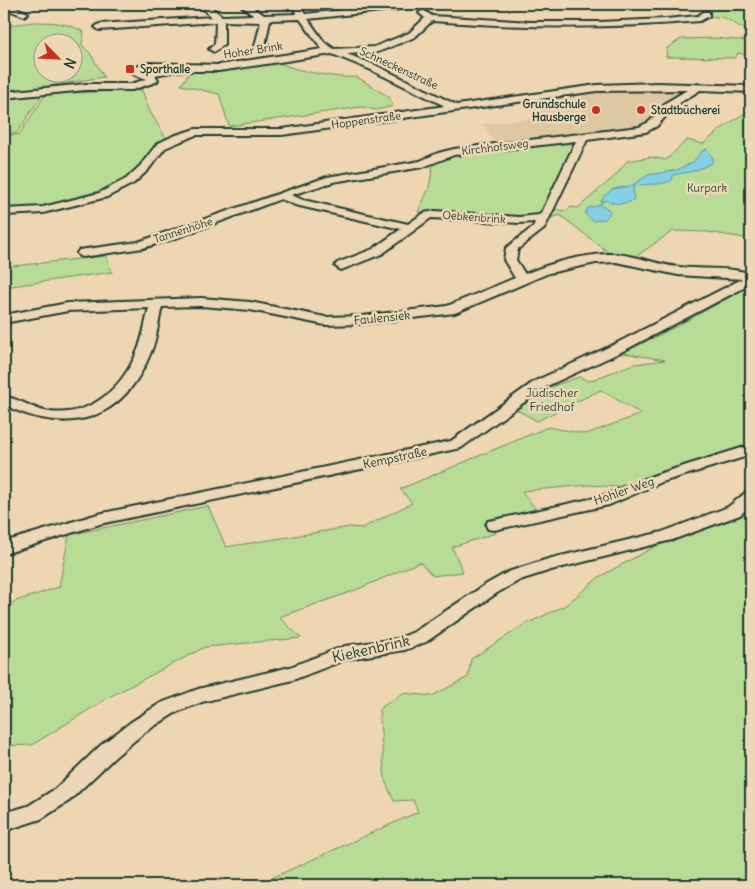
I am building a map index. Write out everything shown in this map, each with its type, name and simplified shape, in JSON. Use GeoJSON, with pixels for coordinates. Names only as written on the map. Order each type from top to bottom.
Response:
{"type":"FeatureCollection","features":[{"type":"Feature","properties":{"kind":"street"},"geometry":{"type":"LineString","coordinates":[[202,4],[220,19]]}},
{"type":"Feature","properties":{"kind":"street"},"geometry":{"type":"LineString","coordinates":[[243,4],[266,21],[260,46]]}},
{"type":"Feature","properties":{"kind":"street"},"geometry":{"type":"LineString","coordinates":[[294,4],[305,17],[321,44],[334,52]]}},
{"type":"Feature","properties":{"kind":"street"},"geometry":{"type":"LineString","coordinates":[[4,5],[24,13]]}},
{"type":"Feature","properties":{"kind":"street"},"geometry":{"type":"LineString","coordinates":[[99,27],[156,22],[305,17],[416,5],[430,18],[509,23],[628,25],[700,18],[706,14]]}},
{"type":"Feature","properties":{"kind":"street","name":"Hoher Brink"},"geometry":{"type":"LineString","coordinates":[[176,68],[149,74],[138,73],[135,70],[149,66],[220,68],[320,52],[375,50],[412,35],[430,18]]}},
{"type":"Feature","properties":{"kind":"street"},"geometry":{"type":"LineString","coordinates":[[214,49],[219,44],[220,19]]}},
{"type":"Feature","properties":{"kind":"street","name":"Schneckenstraße"},"geometry":{"type":"LineString","coordinates":[[334,52],[372,67],[454,107]]}},
{"type":"Feature","properties":{"kind":"street"},"geometry":{"type":"LineString","coordinates":[[4,95],[86,87],[132,87],[153,80],[149,74]]}},
{"type":"Feature","properties":{"kind":"street","name":"Hoppenstraße"},"geometry":{"type":"LineString","coordinates":[[4,212],[43,210],[103,195],[130,181],[144,168],[161,146],[195,132],[282,132],[612,86],[751,89]]}},
{"type":"Feature","properties":{"kind":"street","name":"Kirchhofsweg"},"geometry":{"type":"LineString","coordinates":[[281,195],[343,176],[423,164],[442,155],[454,152],[642,130],[649,127],[671,104],[699,87]]}},
{"type":"Feature","properties":{"kind":"street"},"geometry":{"type":"LineString","coordinates":[[522,279],[510,260],[512,248],[538,229],[583,137]]}},
{"type":"Feature","properties":{"kind":"street"},"geometry":{"type":"LineString","coordinates":[[281,195],[299,203],[410,228]]}},
{"type":"Feature","properties":{"kind":"street","name":"Tannenhöhe"},"geometry":{"type":"LineString","coordinates":[[83,253],[139,245],[164,238],[281,195]]}},
{"type":"Feature","properties":{"kind":"street","name":"Oebkenbrink"},"geometry":{"type":"LineString","coordinates":[[341,266],[373,256],[428,215],[518,220],[542,218]]}},
{"type":"Feature","properties":{"kind":"street","name":"Faulensiek"},"geometry":{"type":"LineString","coordinates":[[4,319],[68,307],[223,302],[325,321],[362,320],[450,310],[522,279],[564,264],[596,258],[616,258],[678,271],[740,274],[751,278]]}},
{"type":"Feature","properties":{"kind":"street","name":"Kempstraße"},"geometry":{"type":"LineString","coordinates":[[4,548],[98,518],[334,472],[456,445],[540,384],[618,348],[751,278]]}},
{"type":"Feature","properties":{"kind":"street"},"geometry":{"type":"LineString","coordinates":[[7,401],[26,412],[70,418],[84,415],[105,405],[120,392],[133,375],[145,352],[156,304]]}},
{"type":"Feature","properties":{"kind":"street","name":"Hohler Weg"},"geometry":{"type":"LineString","coordinates":[[494,525],[604,501],[657,479],[751,450]]}},
{"type":"Feature","properties":{"kind":"street","name":"Kiekenbrink"},"geometry":{"type":"LineString","coordinates":[[4,822],[34,813],[62,795],[108,751],[138,727],[168,708],[198,696],[292,673],[345,653],[406,642],[420,637],[438,627],[490,589],[514,576],[548,565],[666,536],[734,511],[751,497]]}},
{"type":"Feature","properties":{"kind":"shaded area","name":"Grundschule Hausberge"},"geometry":{"type":"Polygon","coordinates":[[[621,89],[683,90],[648,123],[639,128],[497,145],[482,124],[536,118],[523,102],[621,89]]]}},
{"type":"Feature","properties":{"kind":"green space"},"geometry":{"type":"Polygon","coordinates":[[[701,4],[751,4],[751,33],[725,18],[707,16],[701,4]]]}},
{"type":"Feature","properties":{"kind":"green space"},"geometry":{"type":"Polygon","coordinates":[[[46,22],[65,24],[84,32],[82,45],[82,32],[32,32],[32,82],[73,82],[42,87],[43,93],[17,133],[4,133],[4,26],[46,22]]]}},
{"type":"Feature","properties":{"kind":"green space"},"geometry":{"type":"Polygon","coordinates":[[[714,38],[751,41],[751,56],[738,53],[735,58],[666,57],[667,48],[681,39],[714,38]]]}},
{"type":"Feature","properties":{"kind":"green space"},"geometry":{"type":"Polygon","coordinates":[[[82,45],[90,53],[104,77],[82,81],[82,45]]]}},
{"type":"Feature","properties":{"kind":"green space"},"geometry":{"type":"Polygon","coordinates":[[[278,62],[317,74],[357,77],[389,97],[393,106],[376,110],[361,107],[229,126],[219,94],[181,85],[190,72],[237,70],[278,62]]]}},
{"type":"Feature","properties":{"kind":"green space"},"geometry":{"type":"Polygon","coordinates":[[[142,90],[149,110],[167,140],[137,172],[114,188],[84,200],[50,208],[4,211],[4,134],[19,135],[46,94],[142,90]]]}},
{"type":"Feature","properties":{"kind":"green space","name":"Kurpark"},"geometry":{"type":"Polygon","coordinates":[[[751,110],[751,239],[708,232],[673,231],[632,259],[613,256],[560,215],[547,219],[552,209],[566,211],[571,207],[578,208],[616,175],[627,161],[651,157],[666,160],[687,140],[703,144],[751,110]]]}},
{"type":"Feature","properties":{"kind":"green space"},"geometry":{"type":"Polygon","coordinates":[[[577,139],[546,209],[537,216],[518,218],[418,212],[429,188],[433,165],[448,156],[577,139]]]}},
{"type":"Feature","properties":{"kind":"green space"},"geometry":{"type":"Polygon","coordinates":[[[106,256],[112,272],[4,287],[4,267],[106,256]]]}},
{"type":"Feature","properties":{"kind":"green space","name":"Jüdischer Friedhof"},"geometry":{"type":"Polygon","coordinates":[[[750,286],[751,446],[617,487],[589,485],[522,491],[538,512],[490,522],[496,533],[452,547],[463,572],[433,576],[420,562],[356,590],[279,617],[301,638],[205,647],[113,695],[32,745],[4,746],[4,605],[59,587],[69,535],[208,506],[226,547],[350,527],[362,528],[412,503],[400,489],[548,427],[586,434],[641,414],[601,390],[537,421],[517,410],[545,389],[579,377],[589,381],[634,364],[665,360],[623,353],[750,286]]]}},
{"type":"Feature","properties":{"kind":"green space"},"geometry":{"type":"Polygon","coordinates":[[[751,507],[751,885],[256,885],[418,812],[413,800],[394,801],[385,781],[379,709],[403,693],[432,696],[468,677],[471,659],[524,625],[566,605],[599,577],[669,539],[733,518],[751,507]]]}},
{"type":"Feature","properties":{"kind":"water"},"geometry":{"type":"Polygon","coordinates":[[[706,149],[713,158],[712,163],[694,171],[673,175],[672,180],[667,182],[633,187],[634,199],[627,203],[615,203],[604,200],[601,205],[608,209],[610,213],[605,219],[593,221],[585,214],[588,208],[599,205],[604,196],[613,189],[631,186],[648,175],[677,170],[693,162],[706,149]]]}},
{"type":"Feature","properties":{"kind":"place","name":"Sporthalle"},"geometry":{"type":"Point","coordinates":[130,69]}},
{"type":"Feature","properties":{"kind":"place","name":"Grundschule Hausberge"},"geometry":{"type":"Point","coordinates":[596,110]}},
{"type":"Feature","properties":{"kind":"place","name":"Stadtbücherei"},"geometry":{"type":"Point","coordinates":[641,110]}}]}
